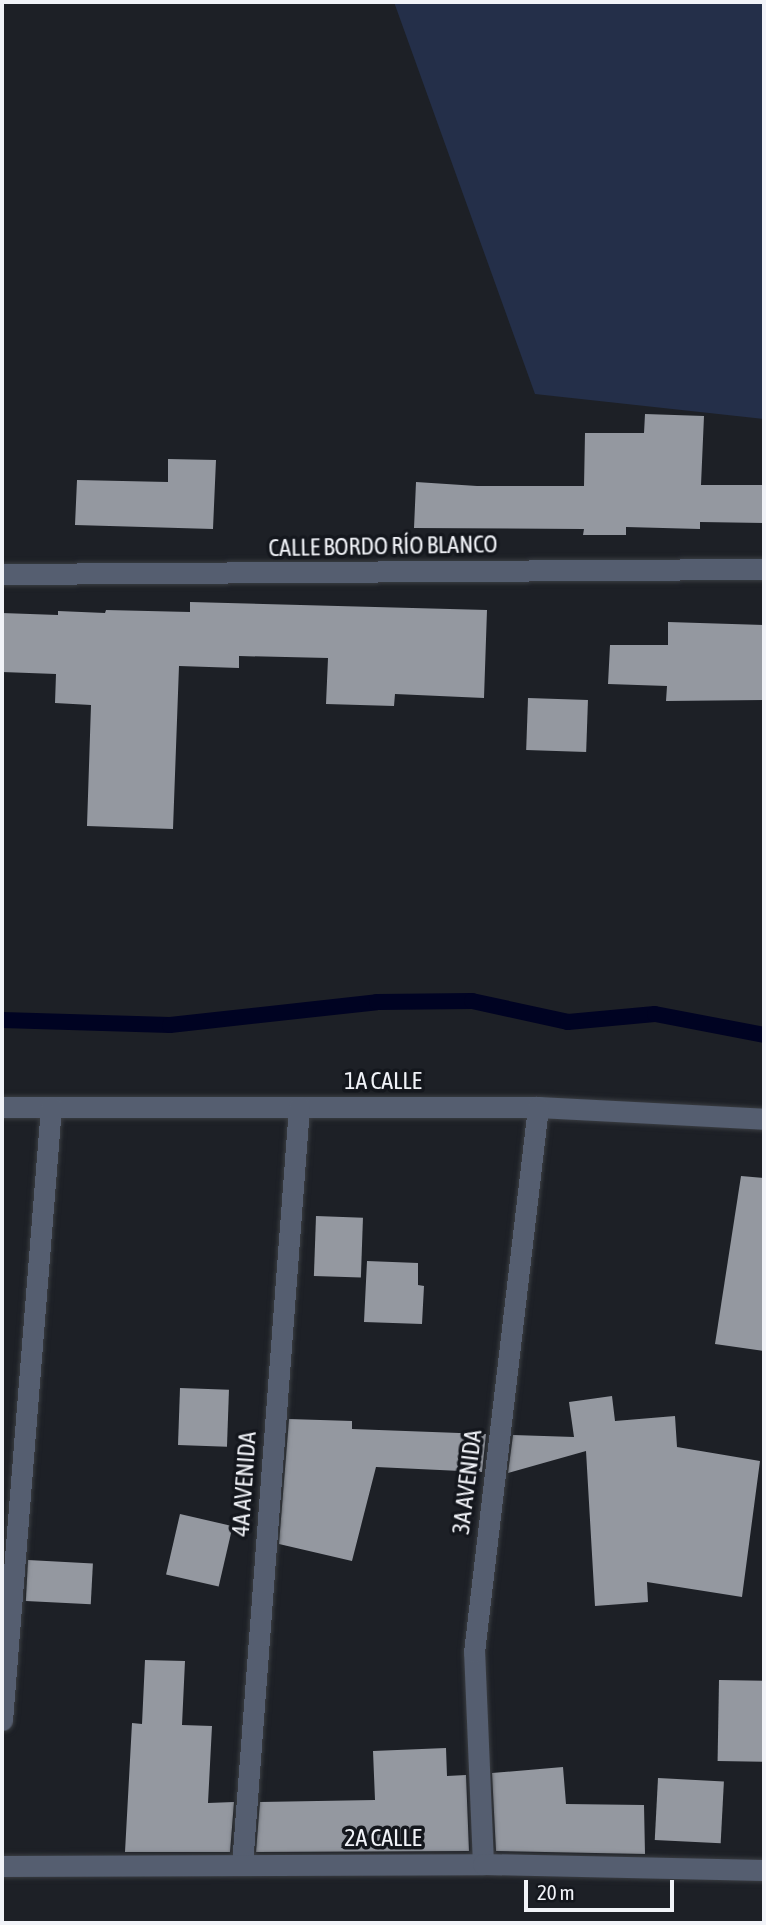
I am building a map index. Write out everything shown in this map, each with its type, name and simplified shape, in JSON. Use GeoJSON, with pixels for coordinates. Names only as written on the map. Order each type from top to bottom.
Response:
{"type":"FeatureCollection","features":[{"type":"Feature","properties":{"kind":"street","name":"CALLE BORDO RÍO BLANCO"},"geometry":{"type":"LineString","coordinates":[[2,574],[764,569]]}},
{"type":"Feature","properties":{"kind":"street","name":"1A CALLE"},"geometry":{"type":"LineString","coordinates":[[2,1107],[538,1107],[764,1119]]}},
{"type":"Feature","properties":{"kind":"street"},"geometry":{"type":"LineString","coordinates":[[2,1720],[51,1107]]}},
{"type":"Feature","properties":{"kind":"street","name":"4A AVENIDA"},"geometry":{"type":"LineString","coordinates":[[242,1865],[299,1107]]}},
{"type":"Feature","properties":{"kind":"street","name":"3A AVENIDA"},"geometry":{"type":"LineString","coordinates":[[483,1864],[474,1652],[538,1107]]}},
{"type":"Feature","properties":{"kind":"street","name":"2A CALLE"},"geometry":{"type":"LineString","coordinates":[[2,1866],[483,1864],[764,1870]]}},
{"type":"Feature","properties":{"kind":"shaded area"},"geometry":{"type":"Polygon","coordinates":[[[394,2],[764,2],[764,419],[535,394],[394,2]]]}},
{"type":"Feature","properties":{"kind":"building"},"geometry":{"type":"Polygon","coordinates":[[[645,414],[704,416],[701,485],[764,485],[764,523],[700,522],[700,529],[626,527],[626,535],[583,535],[584,529],[414,528],[416,482],[477,486],[584,486],[585,433],[644,433],[645,414]]]}},
{"type":"Feature","properties":{"kind":"building"},"geometry":{"type":"Polygon","coordinates":[[[168,459],[216,460],[213,529],[75,525],[77,480],[168,482],[168,459]]]}},
{"type":"Feature","properties":{"kind":"building"},"geometry":{"type":"Polygon","coordinates":[[[190,602],[487,610],[484,698],[395,694],[394,706],[326,704],[328,658],[239,656],[239,668],[179,666],[173,829],[87,826],[91,705],[55,703],[56,674],[2,672],[2,613],[58,615],[58,611],[105,613],[106,610],[190,612],[190,602]]]}},
{"type":"Feature","properties":{"kind":"building"},"geometry":{"type":"Polygon","coordinates":[[[668,622],[764,625],[764,700],[666,701],[667,686],[608,684],[610,645],[668,645],[668,622]]]}},
{"type":"Feature","properties":{"kind":"building"},"geometry":{"type":"Polygon","coordinates":[[[528,698],[588,700],[586,752],[526,750],[528,698]]]}},
{"type":"Feature","properties":{"kind":"building"},"geometry":{"type":"Polygon","coordinates":[[[741,1176],[764,1178],[764,1351],[715,1344],[741,1176]]]}},
{"type":"Feature","properties":{"kind":"building"},"geometry":{"type":"Polygon","coordinates":[[[316,1216],[363,1218],[361,1278],[314,1276],[316,1216]]]}},
{"type":"Feature","properties":{"kind":"building"},"geometry":{"type":"Polygon","coordinates":[[[367,1261],[418,1263],[418,1285],[424,1286],[422,1324],[364,1322],[367,1261]]]}},
{"type":"Feature","properties":{"kind":"building"},"geometry":{"type":"Polygon","coordinates":[[[180,1388],[229,1390],[227,1447],[178,1445],[180,1388]]]}},
{"type":"Feature","properties":{"kind":"building"},"geometry":{"type":"Polygon","coordinates":[[[612,1396],[615,1421],[675,1416],[677,1447],[760,1461],[742,1597],[647,1582],[648,1602],[595,1606],[586,1451],[508,1473],[513,1435],[574,1437],[569,1402],[612,1396]]]}},
{"type":"Feature","properties":{"kind":"building"},"geometry":{"type":"Polygon","coordinates":[[[289,1419],[352,1421],[352,1429],[486,1434],[482,1472],[376,1467],[352,1561],[279,1544],[289,1419]]]}},
{"type":"Feature","properties":{"kind":"building"},"geometry":{"type":"Polygon","coordinates":[[[180,1514],[233,1526],[219,1587],[166,1574],[180,1514]]]}},
{"type":"Feature","properties":{"kind":"building"},"geometry":{"type":"Polygon","coordinates":[[[28,1560],[93,1563],[91,1604],[26,1601],[28,1560]]]}},
{"type":"Feature","properties":{"kind":"building"},"geometry":{"type":"Polygon","coordinates":[[[145,1660],[185,1661],[182,1725],[212,1726],[208,1803],[234,1802],[230,1852],[125,1852],[132,1723],[142,1724],[145,1660]]]}},
{"type":"Feature","properties":{"kind":"building"},"geometry":{"type":"Polygon","coordinates":[[[719,1680],[764,1681],[763,1762],[718,1761],[719,1680]]]}},
{"type":"Feature","properties":{"kind":"building"},"geometry":{"type":"Polygon","coordinates":[[[446,1748],[447,1776],[466,1775],[469,1851],[256,1852],[260,1802],[375,1800],[373,1751],[446,1748]]]}},
{"type":"Feature","properties":{"kind":"building"},"geometry":{"type":"Polygon","coordinates":[[[563,1767],[566,1804],[644,1805],[645,1854],[496,1851],[492,1773],[563,1767]]]}},
{"type":"Feature","properties":{"kind":"building"},"geometry":{"type":"Polygon","coordinates":[[[658,1778],[724,1781],[721,1843],[655,1840],[658,1778]]]}},
{"type":"Feature","properties":{"kind":"waterway"},"geometry":{"type":"LineString","coordinates":[[2,1020],[170,1025],[377,1002],[472,1001],[568,1022],[655,1014],[764,1035]]}}]}
